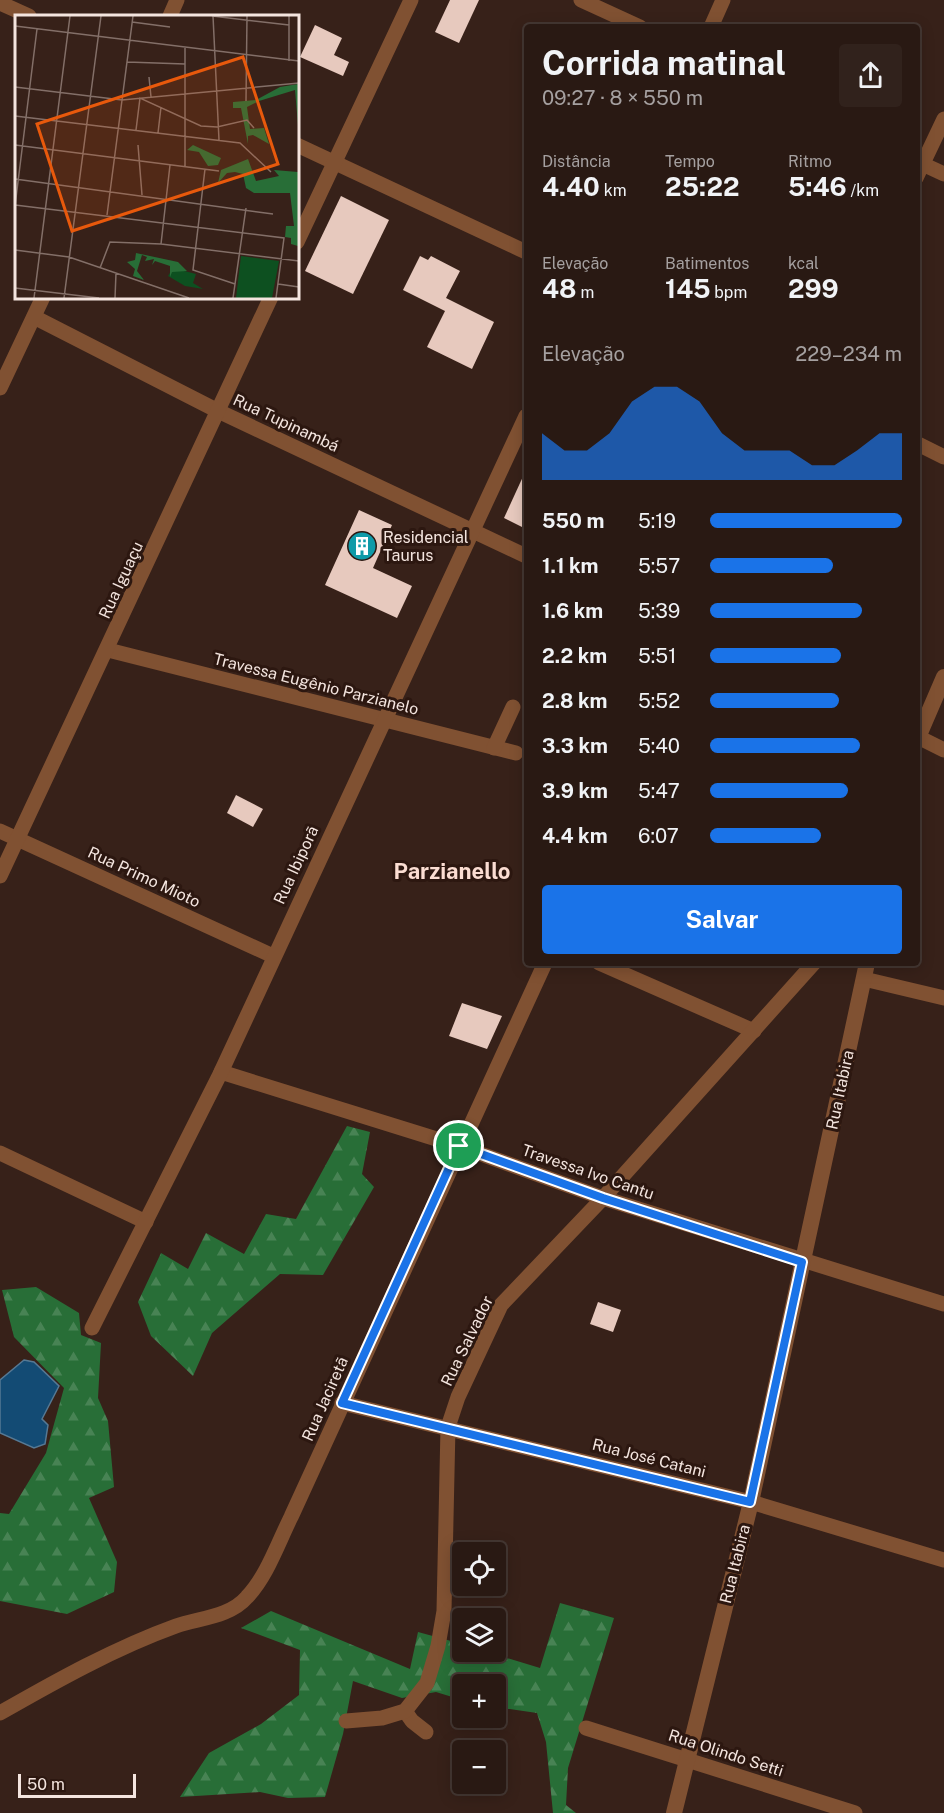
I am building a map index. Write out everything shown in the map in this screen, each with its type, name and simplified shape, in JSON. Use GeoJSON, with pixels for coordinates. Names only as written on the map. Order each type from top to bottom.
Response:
{"type":"FeatureCollection","features":[{"type":"Feature","properties":{"kind":"street"},"geometry":{"type":"LineString","coordinates":[[170,15],[177,0]]}},
{"type":"Feature","properties":{"kind":"street"},"geometry":{"type":"LineString","coordinates":[[298,240],[411,0]]}},
{"type":"Feature","properties":{"kind":"street"},"geometry":{"type":"LineString","coordinates":[[581,0],[633,24]]}},
{"type":"Feature","properties":{"kind":"street"},"geometry":{"type":"LineString","coordinates":[[712,24],[723,0]]}},
{"type":"Feature","properties":{"kind":"street"},"geometry":{"type":"LineString","coordinates":[[0,3],[27,15]]}},
{"type":"Feature","properties":{"kind":"street"},"geometry":{"type":"LineString","coordinates":[[920,166],[944,118]]}},
{"type":"Feature","properties":{"kind":"street"},"geometry":{"type":"LineString","coordinates":[[298,145],[524,251]]}},
{"type":"Feature","properties":{"kind":"street"},"geometry":{"type":"LineString","coordinates":[[920,168],[944,174]]}},
{"type":"Feature","properties":{"kind":"street"},"geometry":{"type":"LineString","coordinates":[[0,388],[43,298]]}},
{"type":"Feature","properties":{"kind":"street","name":"Rua Iguaçu"},"geometry":{"type":"LineString","coordinates":[[0,876],[108,650],[271,298]]}},
{"type":"Feature","properties":{"kind":"street","name":"Rua Tupinambá"},"geometry":{"type":"LineString","coordinates":[[34,317],[218,411],[524,555]]}},
{"type":"Feature","properties":{"kind":"street","name":"Rua Ibiporã"},"geometry":{"type":"LineString","coordinates":[[92,1328],[220,1072],[524,420]]}},
{"type":"Feature","properties":{"kind":"street"},"geometry":{"type":"LineString","coordinates":[[920,445],[944,457]]}},
{"type":"Feature","properties":{"kind":"street","name":"Travessa Eugênio Parzianelo"},"geometry":{"type":"LineString","coordinates":[[108,650],[516,753]]}},
{"type":"Feature","properties":{"kind":"street"},"geometry":{"type":"LineString","coordinates":[[920,731],[944,677]]}},
{"type":"Feature","properties":{"kind":"street"},"geometry":{"type":"LineString","coordinates":[[494,748],[513,707]]}},
{"type":"Feature","properties":{"kind":"street"},"geometry":{"type":"LineString","coordinates":[[920,739],[944,750]]}},
{"type":"Feature","properties":{"kind":"street","name":"Rua Primo Mioto"},"geometry":{"type":"LineString","coordinates":[[0,831],[273,956]]}},
{"type":"Feature","properties":{"kind":"street","name":"Rua Jaciretã"},"geometry":{"type":"LineString","coordinates":[[0,1713],[104,1659],[177,1626],[221,1614],[247,1599],[286,1527],[459,1146],[545,966]]}},
{"type":"Feature","properties":{"kind":"street"},"geometry":{"type":"LineString","coordinates":[[606,966],[754,1031]]}},
{"type":"Feature","properties":{"kind":"street","name":"Rua Salvador"},"geometry":{"type":"LineString","coordinates":[[405,1711],[427,1683],[438,1646],[444,1611],[448,1427],[458,1397],[501,1305],[603,1198],[811,966]]}},
{"type":"Feature","properties":{"kind":"street"},"geometry":{"type":"LineString","coordinates":[[866,971],[944,998]]}},
{"type":"Feature","properties":{"kind":"street","name":"Rua Itabira"},"geometry":{"type":"LineString","coordinates":[[674,1813],[750,1502],[866,971]]}},
{"type":"Feature","properties":{"kind":"street","name":"Travessa Ivo Cantu"},"geometry":{"type":"LineString","coordinates":[[220,1072],[459,1146],[603,1198],[802,1262],[944,1304]]}},
{"type":"Feature","properties":{"kind":"street"},"geometry":{"type":"LineString","coordinates":[[0,1153],[146,1222]]}},
{"type":"Feature","properties":{"kind":"street","name":"Rua José Catani"},"geometry":{"type":"LineString","coordinates":[[342,1403],[750,1502],[944,1560]]}},
{"type":"Feature","properties":{"kind":"street"},"geometry":{"type":"LineString","coordinates":[[346,1721],[382,1718],[405,1711],[412,1721],[426,1732]]}},
{"type":"Feature","properties":{"kind":"street","name":"Rua Olindo Setti"},"geometry":{"type":"LineString","coordinates":[[586,1728],[855,1813]]}},
{"type":"Feature","properties":{"kind":"green space"},"geometry":{"type":"Polygon","coordinates":[[[347,1126],[370,1132],[362,1174],[374,1187],[323,1275],[280,1274],[212,1333],[193,1376],[151,1336],[138,1302],[161,1253],[188,1269],[206,1233],[244,1254],[266,1214],[296,1219],[347,1126]]]}},
{"type":"Feature","properties":{"kind":"green space"},"geometry":{"type":"Polygon","coordinates":[[[36,1287],[79,1313],[81,1335],[101,1343],[98,1398],[108,1421],[114,1487],[89,1498],[117,1562],[114,1592],[67,1614],[0,1601],[0,1513],[9,1514],[46,1453],[64,1388],[14,1337],[2,1290],[36,1287]]]}},
{"type":"Feature","properties":{"kind":"green space"},"geometry":{"type":"Polygon","coordinates":[[[560,1603],[614,1618],[568,1768],[566,1805],[576,1813],[553,1813],[546,1742],[537,1713],[506,1709],[506,1674],[452,1674],[452,1697],[436,1692],[402,1698],[353,1681],[343,1734],[325,1797],[288,1798],[260,1792],[180,1797],[209,1753],[261,1724],[299,1695],[300,1650],[241,1628],[271,1611],[410,1669],[418,1632],[452,1641],[452,1662],[506,1662],[506,1658],[540,1668],[560,1603]]]}},
{"type":"Feature","properties":{"kind":"water"},"geometry":{"type":"Polygon","coordinates":[[[24,1360],[34,1362],[59,1386],[42,1419],[48,1425],[45,1444],[34,1448],[0,1433],[0,1380],[24,1360]]]}},
{"type":"Feature","properties":{"kind":"building"},"geometry":{"type":"Polygon","coordinates":[[[450,0],[479,0],[459,43],[435,32],[450,0]]]}},
{"type":"Feature","properties":{"kind":"building"},"geometry":{"type":"Polygon","coordinates":[[[315,25],[342,38],[334,55],[349,62],[343,76],[300,57],[315,25]]]}},
{"type":"Feature","properties":{"kind":"building"},"geometry":{"type":"Polygon","coordinates":[[[341,196],[389,220],[353,294],[305,271],[341,196]]]}},
{"type":"Feature","properties":{"kind":"building"},"geometry":{"type":"Polygon","coordinates":[[[420,256],[428,260],[431,256],[460,271],[446,298],[494,322],[472,369],[427,347],[445,311],[403,290],[420,256]]]}},
{"type":"Feature","properties":{"kind":"building"},"geometry":{"type":"Polygon","coordinates":[[[524,474],[524,528],[504,518],[524,474]]]}},
{"type":"Feature","properties":{"kind":"building","name":"Residencial Taurus"},"geometry":{"type":"Polygon","coordinates":[[[359,510],[392,525],[373,568],[412,586],[397,618],[325,585],[359,510]]]}},
{"type":"Feature","properties":{"kind":"building"},"geometry":{"type":"Polygon","coordinates":[[[236,795],[263,809],[253,827],[227,813],[236,795]]]}},
{"type":"Feature","properties":{"kind":"building"},"geometry":{"type":"Polygon","coordinates":[[[462,1003],[502,1016],[487,1049],[449,1036],[462,1003]]]}},
{"type":"Feature","properties":{"kind":"building"},"geometry":{"type":"Polygon","coordinates":[[[598,1302],[621,1310],[613,1332],[590,1324],[598,1302]]]}},
{"type":"Feature","properties":{"kind":"place","name":"Residencial Taurus"},"geometry":{"type":"Point","coordinates":[362,546]}},
{"type":"Feature","properties":{"kind":"district","name":"Parzianello"},"geometry":{"type":"Point","coordinates":[452,871]}},
{"type":"Feature","properties":{"kind":"route"},"geometry":{"type":"LineString","coordinates":[[459,1146],[603,1198],[802,1262],[750,1502],[342,1403],[459,1146]]}}]}
